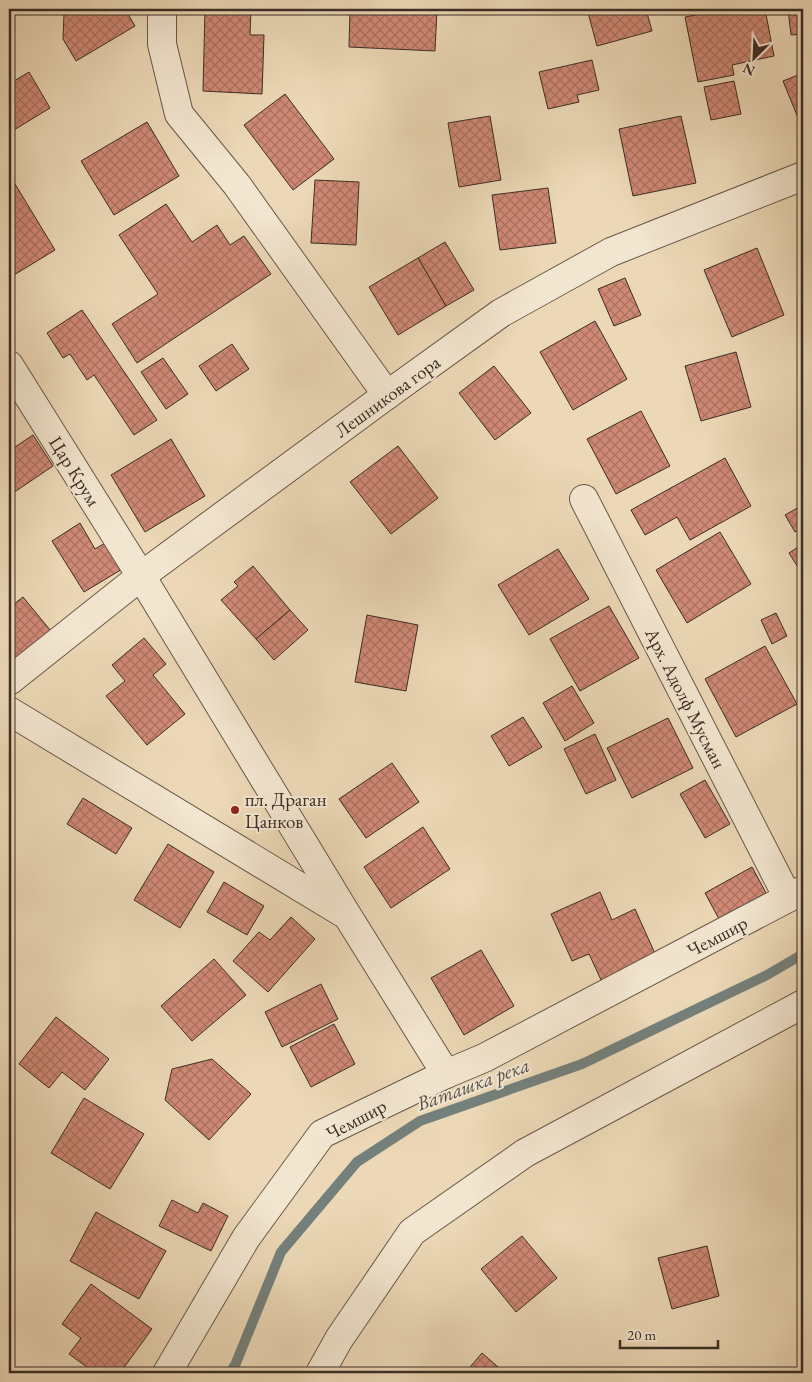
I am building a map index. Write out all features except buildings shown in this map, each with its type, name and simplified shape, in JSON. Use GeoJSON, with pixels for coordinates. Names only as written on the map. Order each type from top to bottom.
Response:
{"type":"FeatureCollection","features":[{"type":"Feature","properties":{"kind":"street"},"geometry":{"type":"LineString","coordinates":[[162,9],[162,44],[179,114],[237,185],[387,395]]}},
{"type":"Feature","properties":{"kind":"street","name":"Лешникова гора"},"geometry":{"type":"LineString","coordinates":[[9,681],[141,576],[501,313],[611,252],[803,176]]}},
{"type":"Feature","properties":{"kind":"street","name":"Цар Крум"},"geometry":{"type":"LineString","coordinates":[[9,365],[141,576]]}},
{"type":"Feature","properties":{"kind":"street","name":"Арх. Адолф Мусман"},"geometry":{"type":"LineString","coordinates":[[584,499],[796,894]]}},
{"type":"Feature","properties":{"kind":"street"},"geometry":{"type":"LineString","coordinates":[[141,576],[446,1074]]}},
{"type":"Feature","properties":{"kind":"street"},"geometry":{"type":"LineString","coordinates":[[9,711],[347,915]]}},
{"type":"Feature","properties":{"kind":"street","name":"Чемшир"},"geometry":{"type":"LineString","coordinates":[[167,1373],[246,1238],[322,1134],[446,1074],[484,1058],[796,894]]}},
{"type":"Feature","properties":{"kind":"street"},"geometry":{"type":"LineString","coordinates":[[320,1373],[339,1339],[412,1232],[526,1152],[803,1004]]}},
{"type":"Feature","properties":{"kind":"waterway","name":"Ваташка река"},"geometry":{"type":"LineString","coordinates":[[230,1373],[236,1363],[281,1252],[357,1162],[420,1121],[582,1064],[767,975],[803,954]]}},
{"type":"Feature","properties":{"kind":"place","name":"пл. Драган Цанков"},"geometry":{"type":"Point","coordinates":[235,810]}}]}
